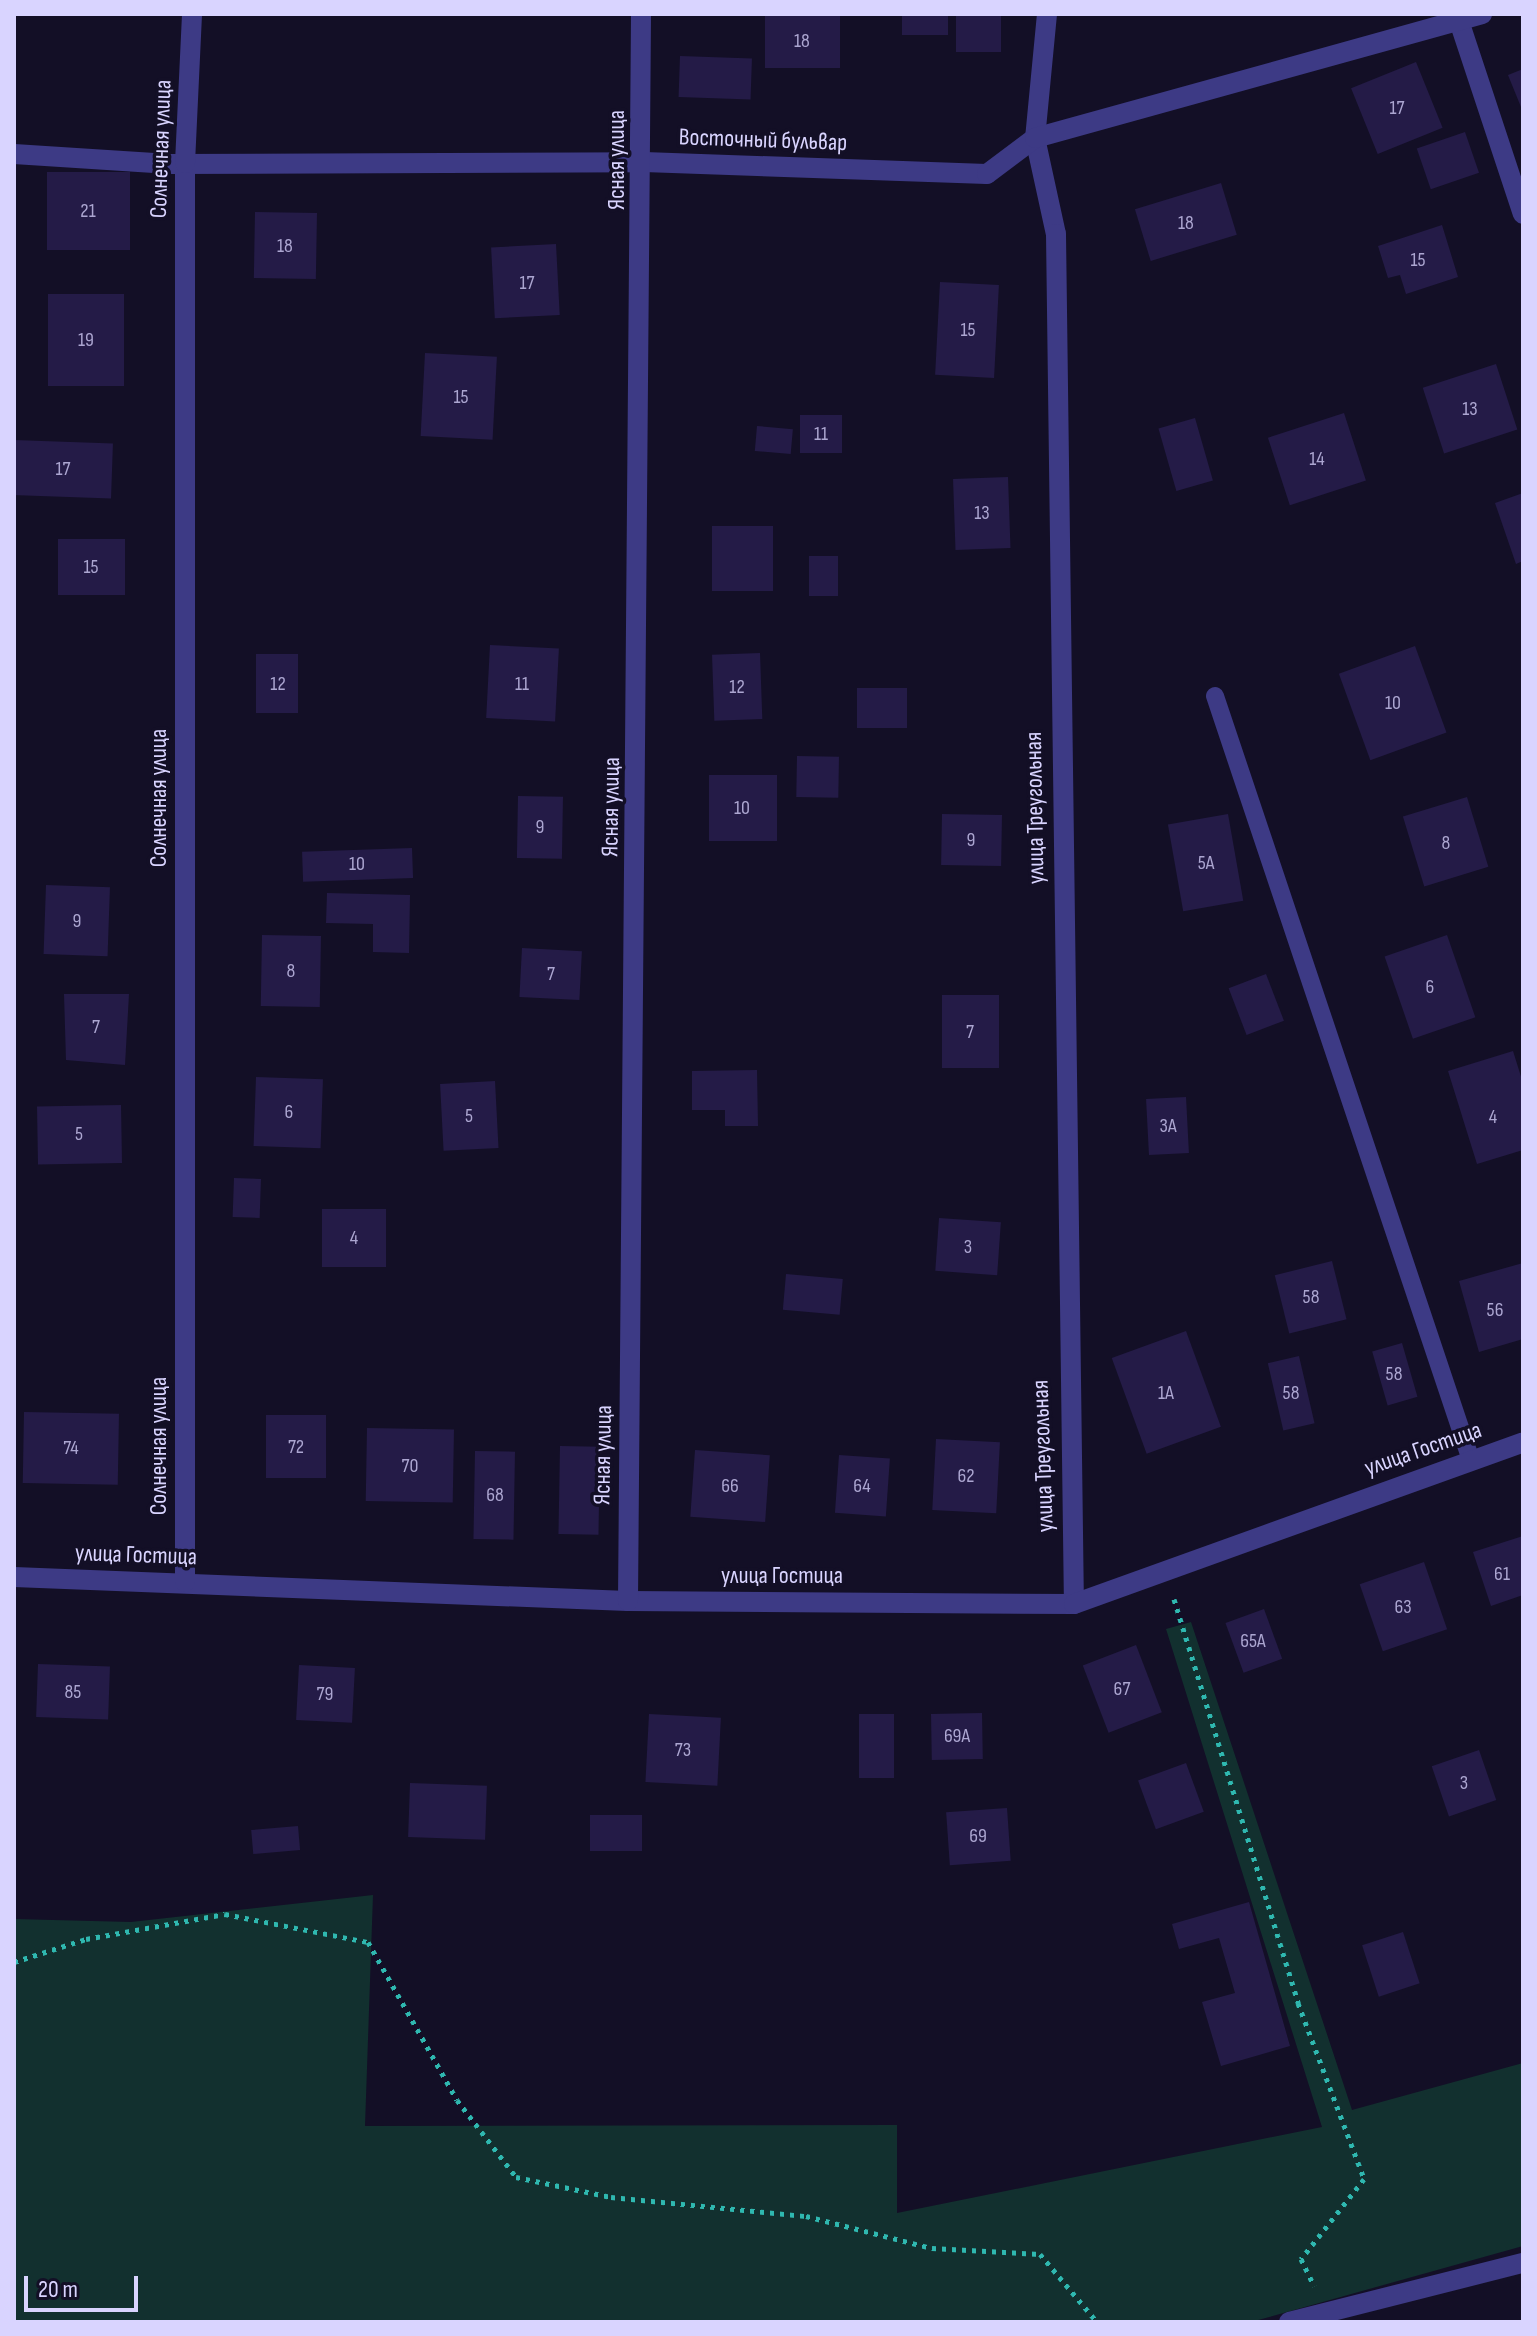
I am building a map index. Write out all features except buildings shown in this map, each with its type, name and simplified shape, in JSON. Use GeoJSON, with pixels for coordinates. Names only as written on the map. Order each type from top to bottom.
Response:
{"type":"FeatureCollection","features":[{"type":"Feature","properties":{"kind":"street","name":"Солнечная улица"},"geometry":{"type":"LineString","coordinates":[[185,1582],[185,163],[192,14]]}},
{"type":"Feature","properties":{"kind":"street","name":"Ясная улица"},"geometry":{"type":"LineString","coordinates":[[628,1601],[644,162],[641,14]]}},
{"type":"Feature","properties":{"kind":"street","name":"улица Треугольная"},"geometry":{"type":"LineString","coordinates":[[1047,14],[1035,138],[1056,234],[1074,1604]]}},
{"type":"Feature","properties":{"kind":"street","name":"Восточный бульвар"},"geometry":{"type":"LineString","coordinates":[[14,154],[185,163],[644,162],[987,174],[1035,138],[1482,14]]}},
{"type":"Feature","properties":{"kind":"street"},"geometry":{"type":"LineString","coordinates":[[1459,21],[1523,214]]}},
{"type":"Feature","properties":{"kind":"street","name":"улица Гостица"},"geometry":{"type":"LineString","coordinates":[[14,1577],[628,1601],[1074,1604],[1523,1442]]}},
{"type":"Feature","properties":{"kind":"street"},"geometry":{"type":"LineString","coordinates":[[1289,2322],[1523,2263]]}},
{"type":"Feature","properties":{"kind":"lane"},"geometry":{"type":"LineString","coordinates":[[1215,696],[1471,1460]]}},
{"type":"Feature","properties":{"kind":"path"},"geometry":{"type":"LineString","coordinates":[[1166,1569],[1298,2003],[1364,2179],[1301,2259],[1327,2312]]}},
{"type":"Feature","properties":{"kind":"path"},"geometry":{"type":"LineString","coordinates":[[14,1962],[86,1939],[225,1914],[368,1942],[457,2100],[516,2177],[611,2197],[806,2216],[932,2248],[1040,2254],[1097,2322]]}},
{"type":"Feature","properties":{"kind":"green space"},"geometry":{"type":"Polygon","coordinates":[[[1191,1622],[1352,2110],[1523,2063],[1523,2246],[1251,2322],[14,2322],[14,1919],[131,1922],[373,1895],[365,2126],[897,2125],[897,2213],[1322,2127],[1166,1629],[1191,1622]]]}}]}
